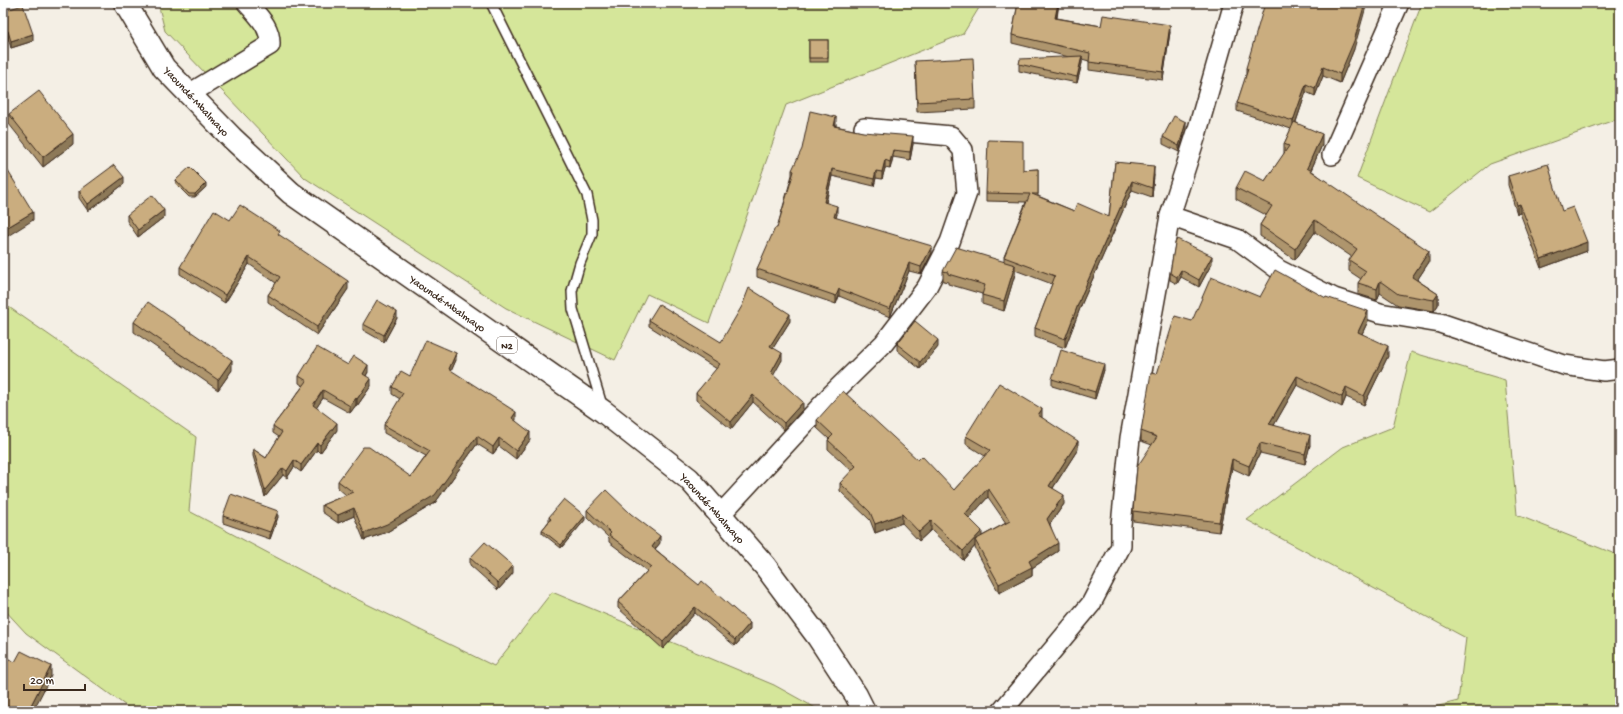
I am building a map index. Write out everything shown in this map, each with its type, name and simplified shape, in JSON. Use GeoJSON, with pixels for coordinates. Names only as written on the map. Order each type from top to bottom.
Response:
{"type":"FeatureCollection","features":[{"type":"Feature","properties":{"kind":"highway","name":"Yaoundé-Mbalmayo"},"geometry":{"type":"LineString","coordinates":[[125,3],[164,68],[232,138],[291,194],[604,412],[689,479],[765,566],[818,637],[864,711]]}},
{"type":"Feature","properties":{"kind":"street"},"geometry":{"type":"LineString","coordinates":[[189,94],[270,45],[270,37],[267,27],[248,3]]}},
{"type":"Feature","properties":{"kind":"street"},"geometry":{"type":"LineString","coordinates":[[1002,711],[1091,604],[1121,546],[1121,525],[1130,438],[1170,216],[1198,132],[1234,3]]}},
{"type":"Feature","properties":{"kind":"street"},"geometry":{"type":"LineString","coordinates":[[1332,155],[1399,3]]}},
{"type":"Feature","properties":{"kind":"street"},"geometry":{"type":"LineString","coordinates":[[720,515],[832,393],[884,343],[927,287],[950,242],[967,193],[963,150],[951,136],[864,128]]}},
{"type":"Feature","properties":{"kind":"street"},"geometry":{"type":"LineString","coordinates":[[1170,216],[1236,239],[1279,270],[1334,298],[1380,313],[1440,323],[1564,365],[1604,371],[1620,369]]}},
{"type":"Feature","properties":{"kind":"lane"},"geometry":{"type":"LineString","coordinates":[[491,3],[586,196],[592,220],[592,234],[580,263],[572,291],[573,309],[604,412]]}},
{"type":"Feature","properties":{"kind":"green space"},"geometry":{"type":"Polygon","coordinates":[[[158,3],[982,3],[963,34],[786,105],[709,323],[647,294],[615,360],[506,308],[305,178],[165,31],[158,3]]]}},
{"type":"Feature","properties":{"kind":"green space"},"geometry":{"type":"Polygon","coordinates":[[[1422,3],[1620,3],[1620,118],[1490,164],[1429,212],[1357,178],[1422,3]]]}},
{"type":"Feature","properties":{"kind":"green space"},"geometry":{"type":"Polygon","coordinates":[[[3,303],[196,437],[189,511],[336,589],[494,666],[552,592],[774,685],[821,711],[133,711],[26,633],[3,608],[3,303]]]}},
{"type":"Feature","properties":{"kind":"green space"},"geometry":{"type":"Polygon","coordinates":[[[1411,352],[1505,380],[1517,515],[1620,556],[1620,711],[1419,711],[1458,701],[1466,638],[1247,520],[1343,447],[1393,427],[1411,352]]]}},
{"type":"Feature","properties":{"kind":"building"},"geometry":{"type":"Polygon","coordinates":[[[1018,3],[1058,3],[1055,18],[1101,26],[1103,15],[1170,25],[1163,72],[1089,62],[1090,53],[1012,35],[1018,3]]]}},
{"type":"Feature","properties":{"kind":"building"},"geometry":{"type":"Polygon","coordinates":[[[1265,3],[1295,3],[1305,6],[1306,3],[1365,3],[1354,41],[1340,74],[1323,67],[1315,88],[1306,84],[1293,121],[1237,103],[1248,69],[1246,68],[1265,3]]]}},
{"type":"Feature","properties":{"kind":"building"},"geometry":{"type":"Polygon","coordinates":[[[23,5],[33,34],[11,41],[8,31],[3,32],[3,11],[23,5]]]}},
{"type":"Feature","properties":{"kind":"building"},"geometry":{"type":"Polygon","coordinates":[[[809,40],[828,40],[828,58],[809,58],[809,40]]]}},
{"type":"Feature","properties":{"kind":"building"},"geometry":{"type":"Polygon","coordinates":[[[1082,56],[1077,77],[1019,64],[1020,59],[1082,56]]]}},
{"type":"Feature","properties":{"kind":"building"},"geometry":{"type":"Polygon","coordinates":[[[973,58],[975,99],[917,102],[915,61],[973,58]]]}},
{"type":"Feature","properties":{"kind":"building"},"geometry":{"type":"Polygon","coordinates":[[[39,91],[73,134],[43,157],[9,114],[39,91]]]}},
{"type":"Feature","properties":{"kind":"building"},"geometry":{"type":"Polygon","coordinates":[[[810,111],[836,117],[834,126],[863,132],[913,136],[910,152],[893,150],[890,162],[885,160],[882,172],[876,171],[874,179],[832,169],[824,202],[837,206],[834,217],[932,246],[921,267],[909,263],[890,309],[839,289],[836,296],[757,269],[775,228],[777,228],[794,171],[792,170],[802,149],[810,111]]]}},
{"type":"Feature","properties":{"kind":"building"},"geometry":{"type":"Polygon","coordinates":[[[1174,116],[1186,122],[1179,146],[1163,137],[1174,116]]]}},
{"type":"Feature","properties":{"kind":"building"},"geometry":{"type":"Polygon","coordinates":[[[1294,122],[1322,134],[1307,168],[1429,251],[1412,277],[1438,294],[1434,300],[1398,294],[1380,281],[1377,289],[1358,283],[1366,271],[1349,260],[1357,249],[1315,220],[1295,249],[1260,225],[1272,206],[1236,188],[1245,171],[1265,181],[1289,146],[1284,144],[1294,122]]]}},
{"type":"Feature","properties":{"kind":"building"},"geometry":{"type":"Polygon","coordinates":[[[988,140],[1023,141],[1023,170],[1038,169],[1038,194],[1032,194],[1074,211],[1077,203],[1109,217],[1115,162],[1154,166],[1152,188],[1132,181],[1082,294],[1065,339],[1035,328],[1055,276],[1004,257],[1030,194],[986,193],[988,140]]]}},
{"type":"Feature","properties":{"kind":"building"},"geometry":{"type":"Polygon","coordinates":[[[3,163],[33,212],[3,230],[3,163]]]}},
{"type":"Feature","properties":{"kind":"building"},"geometry":{"type":"Polygon","coordinates":[[[1548,164],[1562,211],[1573,207],[1587,242],[1541,259],[1520,204],[1517,205],[1508,176],[1548,164]]]}},
{"type":"Feature","properties":{"kind":"building"},"geometry":{"type":"Polygon","coordinates":[[[114,165],[124,177],[88,204],[79,191],[114,165]]]}},
{"type":"Feature","properties":{"kind":"building"},"geometry":{"type":"Polygon","coordinates":[[[190,167],[206,183],[195,194],[189,194],[176,180],[190,167]]]}},
{"type":"Feature","properties":{"kind":"building"},"geometry":{"type":"Polygon","coordinates":[[[152,195],[164,210],[138,230],[127,215],[152,195]]]}},
{"type":"Feature","properties":{"kind":"building"},"geometry":{"type":"Polygon","coordinates":[[[240,205],[280,231],[278,234],[348,281],[317,327],[268,295],[280,277],[249,257],[225,295],[180,267],[214,210],[230,220],[240,205]]]}},
{"type":"Feature","properties":{"kind":"building"},"geometry":{"type":"Polygon","coordinates":[[[1177,239],[1212,256],[1199,280],[1181,270],[1177,277],[1170,273],[1177,239]]]}},
{"type":"Feature","properties":{"kind":"building"},"geometry":{"type":"Polygon","coordinates":[[[956,247],[1015,265],[1004,301],[982,295],[985,285],[948,274],[948,272],[943,271],[956,247]]]}},
{"type":"Feature","properties":{"kind":"building"},"geometry":{"type":"Polygon","coordinates":[[[1275,270],[1326,298],[1368,311],[1358,332],[1388,346],[1364,396],[1346,387],[1342,397],[1297,376],[1269,424],[1310,435],[1305,454],[1260,443],[1249,466],[1232,459],[1219,522],[1133,511],[1137,467],[1157,437],[1141,431],[1151,373],[1157,374],[1175,316],[1192,321],[1211,277],[1260,297],[1275,270]]]}},
{"type":"Feature","properties":{"kind":"building"},"geometry":{"type":"Polygon","coordinates":[[[749,288],[790,314],[770,346],[782,353],[771,373],[803,402],[784,423],[753,395],[731,422],[696,393],[720,364],[649,320],[659,304],[721,342],[742,306],[749,288]]]}},
{"type":"Feature","properties":{"kind":"building"},"geometry":{"type":"Polygon","coordinates":[[[377,300],[397,312],[384,335],[363,324],[377,300]]]}},
{"type":"Feature","properties":{"kind":"building"},"geometry":{"type":"Polygon","coordinates":[[[148,302],[232,360],[218,380],[134,322],[148,302]]]}},
{"type":"Feature","properties":{"kind":"building"},"geometry":{"type":"Polygon","coordinates":[[[915,321],[938,340],[920,362],[897,344],[915,321]]]}},
{"type":"Feature","properties":{"kind":"building"},"geometry":{"type":"Polygon","coordinates":[[[426,340],[456,353],[449,369],[516,412],[512,418],[530,432],[516,451],[499,438],[493,447],[477,436],[435,495],[387,524],[364,533],[354,508],[338,515],[322,505],[353,492],[338,481],[363,447],[369,447],[411,477],[430,451],[384,425],[403,393],[392,387],[401,371],[410,376],[426,340]]]}},
{"type":"Feature","properties":{"kind":"building"},"geometry":{"type":"Polygon","coordinates":[[[317,347],[348,365],[354,356],[368,365],[363,374],[371,379],[357,399],[356,398],[350,406],[323,390],[313,405],[337,423],[320,445],[317,443],[301,465],[294,460],[287,471],[283,468],[265,490],[253,449],[266,458],[282,432],[273,426],[307,381],[299,376],[317,347]]]}},
{"type":"Feature","properties":{"kind":"building"},"geometry":{"type":"Polygon","coordinates":[[[1061,350],[1104,364],[1095,392],[1052,379],[1061,350]]]}},
{"type":"Feature","properties":{"kind":"building"},"geometry":{"type":"Polygon","coordinates":[[[999,383],[1042,409],[1038,415],[1078,441],[1049,486],[1064,495],[1047,519],[1058,543],[1029,561],[1032,567],[999,584],[975,540],[1010,521],[988,488],[965,514],[982,531],[963,551],[931,521],[919,532],[902,514],[875,524],[870,512],[840,483],[856,466],[828,440],[833,435],[817,420],[843,391],[918,460],[922,456],[954,490],[990,450],[966,436],[999,383]]]}},
{"type":"Feature","properties":{"kind":"building"},"geometry":{"type":"Polygon","coordinates":[[[606,490],[631,514],[660,536],[652,547],[699,585],[702,581],[750,623],[735,640],[695,607],[663,642],[618,602],[651,567],[609,535],[611,533],[587,510],[606,490]]]}},
{"type":"Feature","properties":{"kind":"building"},"geometry":{"type":"Polygon","coordinates":[[[231,494],[278,511],[270,532],[223,516],[231,494]]]}},
{"type":"Feature","properties":{"kind":"building"},"geometry":{"type":"Polygon","coordinates":[[[564,499],[585,516],[561,545],[542,530],[551,519],[549,517],[564,499]]]}},
{"type":"Feature","properties":{"kind":"building"},"geometry":{"type":"Polygon","coordinates":[[[485,542],[513,566],[498,583],[470,558],[485,542]]]}},
{"type":"Feature","properties":{"kind":"building"},"geometry":{"type":"Polygon","coordinates":[[[21,651],[51,666],[28,711],[3,711],[3,656],[15,662],[21,651]]]}}]}
